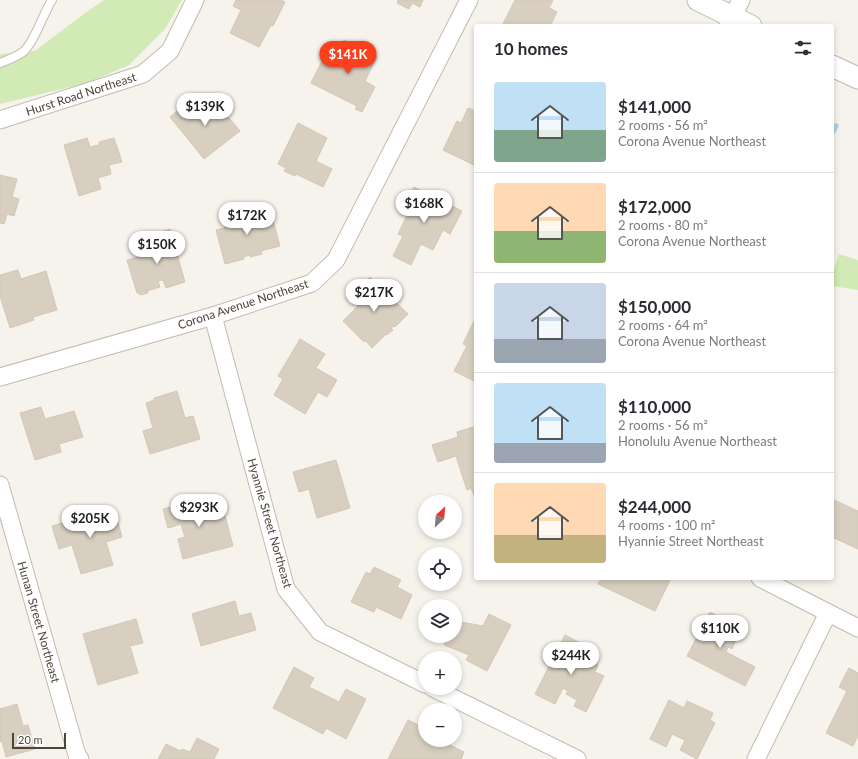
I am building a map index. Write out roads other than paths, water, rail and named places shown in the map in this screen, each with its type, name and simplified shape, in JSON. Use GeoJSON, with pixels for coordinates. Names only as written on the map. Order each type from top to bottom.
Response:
{"type":"FeatureCollection","features":[{"type":"Feature","properties":{"kind":"street","name":"Hurst Road Northeast"},"geometry":{"type":"LineString","coordinates":[[0,120],[143,74],[170,51],[195,0]]}},
{"type":"Feature","properties":{"kind":"street","name":"Corona Avenue Northeast"},"geometry":{"type":"LineString","coordinates":[[0,377],[213,316],[312,283],[336,260],[469,0]]}},
{"type":"Feature","properties":{"kind":"street"},"geometry":{"type":"LineString","coordinates":[[698,0],[738,17]]}},
{"type":"Feature","properties":{"kind":"street"},"geometry":{"type":"LineString","coordinates":[[834,67],[858,78]]}},
{"type":"Feature","properties":{"kind":"street","name":"Hyannie Street Northeast"},"geometry":{"type":"LineString","coordinates":[[213,316],[286,589],[320,632],[418,681]]}},
{"type":"Feature","properties":{"kind":"street","name":"Hunan Street Northeast"},"geometry":{"type":"LineString","coordinates":[[0,485],[75,748],[80,759]]}},
{"type":"Feature","properties":{"kind":"street"},"geometry":{"type":"LineString","coordinates":[[764,580],[858,628]]}},
{"type":"Feature","properties":{"kind":"street"},"geometry":{"type":"LineString","coordinates":[[756,759],[828,613]]}},
{"type":"Feature","properties":{"kind":"street"},"geometry":{"type":"LineString","coordinates":[[447,695],[577,759]]}},
{"type":"Feature","properties":{"kind":"lane"},"geometry":{"type":"LineString","coordinates":[[0,63],[10,60],[23,52],[33,39],[44,12],[52,0]]}},
{"type":"Feature","properties":{"kind":"waterway"},"geometry":{"type":"LineString","coordinates":[[834,130],[836,126]]}}]}
